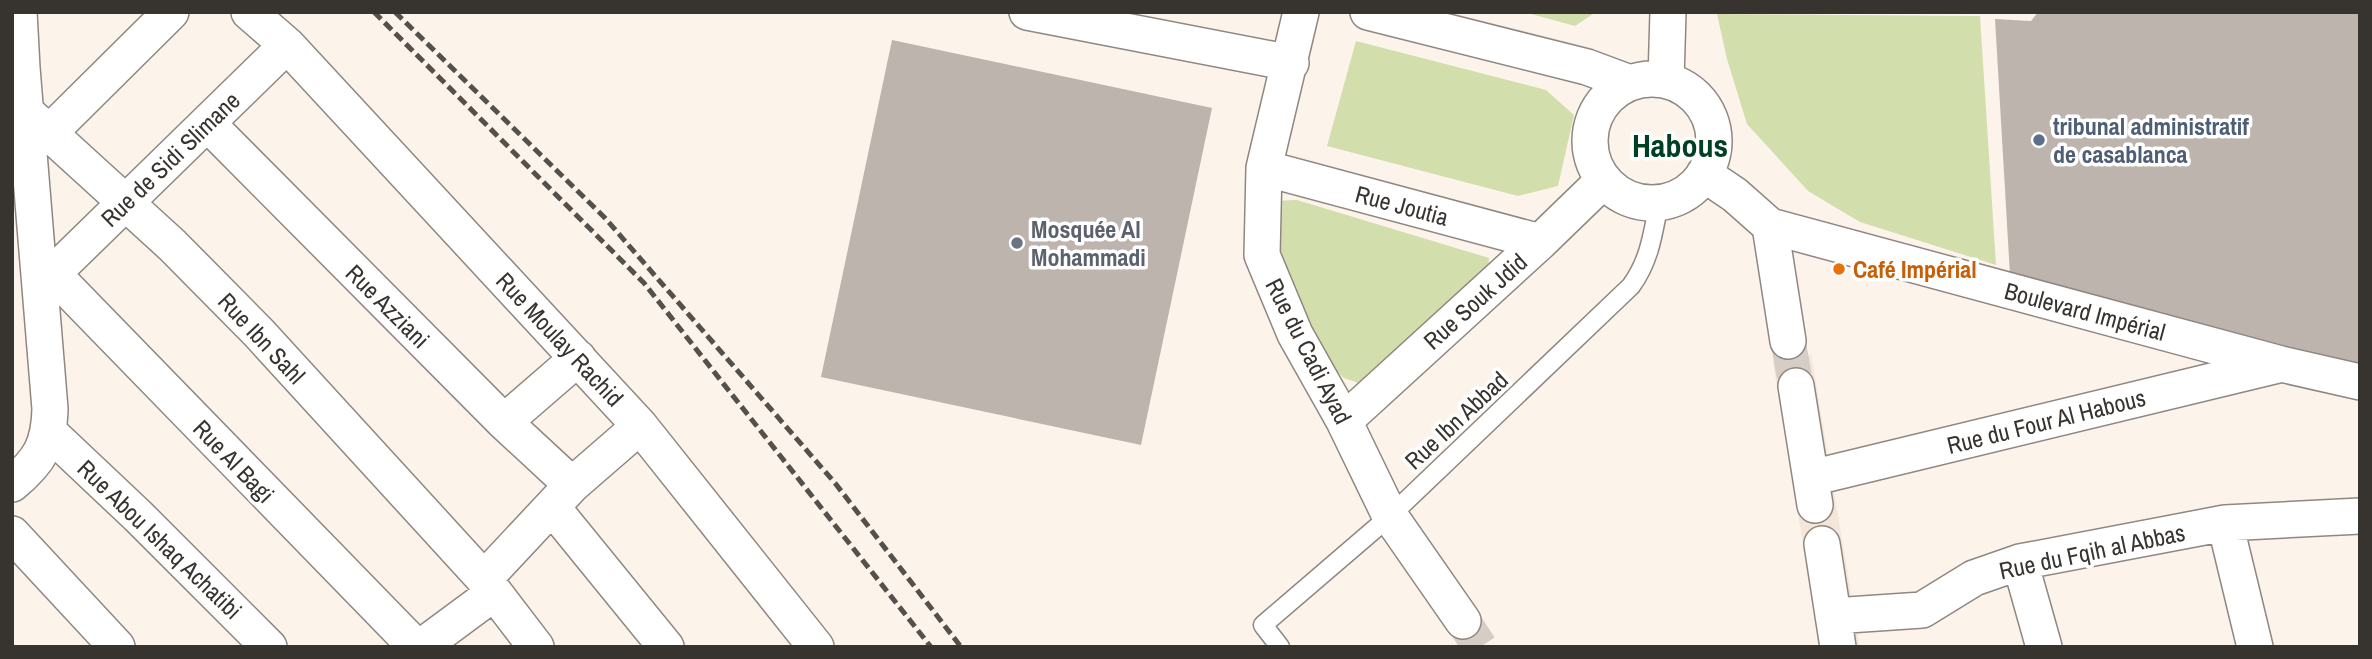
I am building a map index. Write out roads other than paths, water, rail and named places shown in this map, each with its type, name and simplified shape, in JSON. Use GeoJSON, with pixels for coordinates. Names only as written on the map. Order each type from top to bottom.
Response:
{"type":"FeatureCollection","features":[{"type":"Feature","properties":{"kind":"street"},"geometry":{"type":"LineString","coordinates":[[12,484],[39,459],[50,432],[47,280],[38,122],[17,68],[19,12]]}},
{"type":"Feature","properties":{"kind":"street"},"geometry":{"type":"LineString","coordinates":[[38,122],[171,12]]}},
{"type":"Feature","properties":{"kind":"street","name":"Rue Moulay Rachid"},"geometry":{"type":"LineString","coordinates":[[249,12],[287,45],[640,426],[816,647]]}},
{"type":"Feature","properties":{"kind":"street"},"geometry":{"type":"LineString","coordinates":[[1027,12],[1291,63]]}},
{"type":"Feature","properties":{"kind":"street","name":"Rue du Cadi Ayad"},"geometry":{"type":"LineString","coordinates":[[1301,12],[1265,168],[1262,254],[1295,334],[1344,421],[1390,516],[1463,621]]}},
{"type":"Feature","properties":{"kind":"street"},"geometry":{"type":"LineString","coordinates":[[1368,12],[1587,67],[1630,83]]}},
{"type":"Feature","properties":{"kind":"street"},"geometry":{"type":"LineString","coordinates":[[1665,80],[1668,12]]}},
{"type":"Feature","properties":{"kind":"street","name":"Rue de Sidi Slimane"},"geometry":{"type":"LineString","coordinates":[[47,280],[287,45]]}},
{"type":"Feature","properties":{"kind":"street"},"geometry":{"type":"LineString","coordinates":[[1665,80],[1692,93],[1709,116],[1713,131],[1711,160],[1704,174],[1677,198],[1659,202],[1632,199],[1614,190],[1594,163],[1591,150],[1592,124],[1608,96],[1630,83],[1665,80]]}},
{"type":"Feature","properties":{"kind":"street","name":"Rue Ibn Sahl"},"geometry":{"type":"LineString","coordinates":[[38,122],[172,245],[259,333],[489,586],[536,647]]}},
{"type":"Feature","properties":{"kind":"street","name":"Rue Azziani"},"geometry":{"type":"LineString","coordinates":[[207,124],[504,422],[562,496],[666,647]]}},
{"type":"Feature","properties":{"kind":"street","name":"Rue Joutia"},"geometry":{"type":"LineString","coordinates":[[1265,168],[1541,242]]}},
{"type":"Feature","properties":{"kind":"street","name":"Boulevard Impérial"},"geometry":{"type":"LineString","coordinates":[[1704,174],[1735,195],[1770,226],[2281,364],[2360,382]]}},
{"type":"Feature","properties":{"kind":"street","name":"Rue Souk Jdid"},"geometry":{"type":"LineString","coordinates":[[1344,421],[1541,242],[1604,180]]}},
{"type":"Feature","properties":{"kind":"street"},"geometry":{"type":"LineString","coordinates":[[1770,226],[1788,341]]}},
{"type":"Feature","properties":{"kind":"street","name":"Rue Al Bagi"},"geometry":{"type":"LineString","coordinates":[[47,280],[418,647]]}},
{"type":"Feature","properties":{"kind":"street"},"geometry":{"type":"LineString","coordinates":[[504,422],[578,358]]}},
{"type":"Feature","properties":{"kind":"street","name":"Rue du Four Al Habous"},"geometry":{"type":"LineString","coordinates":[[1796,386],[1813,491],[2281,364]]}},
{"type":"Feature","properties":{"kind":"street"},"geometry":{"type":"LineString","coordinates":[[418,647],[489,586],[562,496],[640,426]]}},
{"type":"Feature","properties":{"kind":"street","name":"Rue Abou Ishaq Achatibi"},"geometry":{"type":"LineString","coordinates":[[50,432],[269,647]]}},
{"type":"Feature","properties":{"kind":"street","name":"Rue du Fqih al Abbas"},"geometry":{"type":"LineString","coordinates":[[1836,631],[1922,610],[1974,578],[2020,562],[2225,523],[2360,516]]}},
{"type":"Feature","properties":{"kind":"street"},"geometry":{"type":"LineString","coordinates":[[2225,523],[2255,647]]}},
{"type":"Feature","properties":{"kind":"street"},"geometry":{"type":"LineString","coordinates":[[12,534],[117,647]]}},
{"type":"Feature","properties":{"kind":"street"},"geometry":{"type":"LineString","coordinates":[[1822,544],[1836,631]]}},
{"type":"Feature","properties":{"kind":"street"},"geometry":{"type":"LineString","coordinates":[[2020,562],[2045,647]]}},
{"type":"Feature","properties":{"kind":"lane","name":"Rue Ibn Abbad"},"geometry":{"type":"LineString","coordinates":[[1280,647],[1263,625],[1390,516],[1632,286],[1649,255],[1659,202]]}},
{"type":"Feature","properties":{"kind":"tunnel"},"geometry":{"type":"LineString","coordinates":[[1788,341],[1796,386]]}},
{"type":"Feature","properties":{"kind":"tunnel"},"geometry":{"type":"LineString","coordinates":[[1463,621],[1480,647]]}},
{"type":"Feature","properties":{"kind":"railway"},"geometry":{"type":"LineString","coordinates":[[374,12],[644,283],[931,647]]}},
{"type":"Feature","properties":{"kind":"railway"},"geometry":{"type":"LineString","coordinates":[[395,12],[605,218],[835,483],[961,647]]}},
{"type":"Feature","properties":{"kind":"place","name":"tribunal administratif de casablanca"},"geometry":{"type":"Point","coordinates":[2039,140]}},
{"type":"Feature","properties":{"kind":"place","name":"Mosquée Al Mohammadi"},"geometry":{"type":"Point","coordinates":[1017,243]}},
{"type":"Feature","properties":{"kind":"place","name":"Café Impérial"},"geometry":{"type":"Point","coordinates":[1839,269]}},
{"type":"Feature","properties":{"kind":"district","name":"Habous"},"geometry":{"type":"Point","coordinates":[1680,145]}}]}
